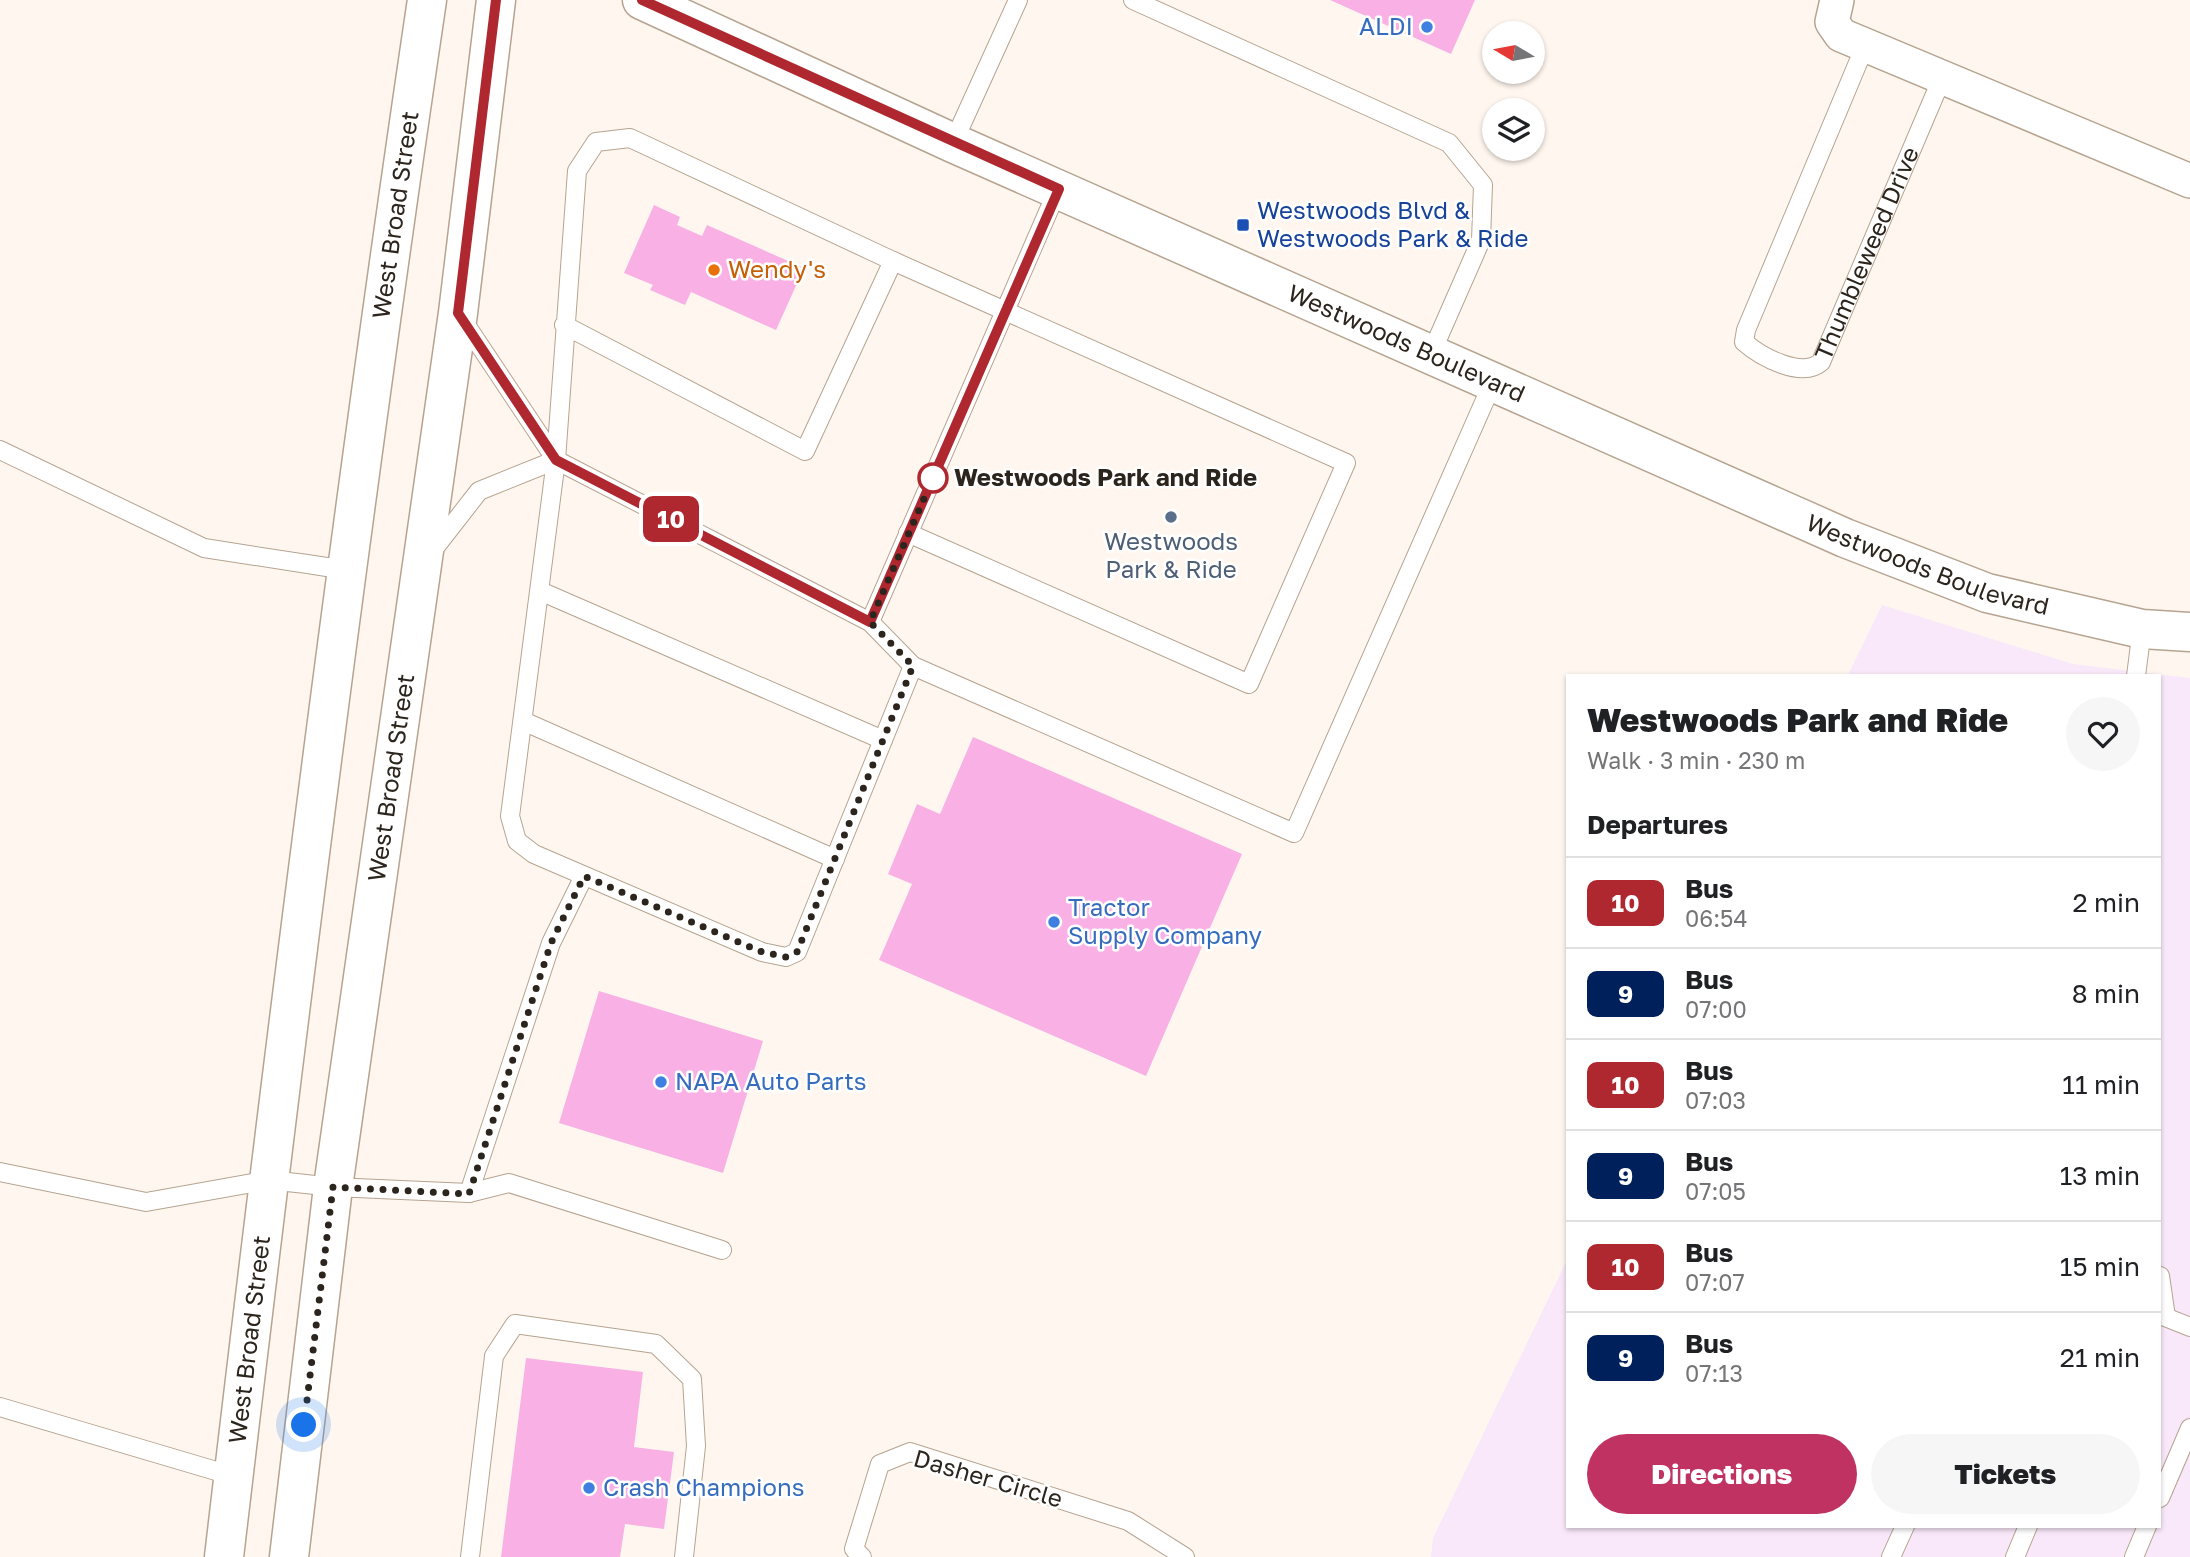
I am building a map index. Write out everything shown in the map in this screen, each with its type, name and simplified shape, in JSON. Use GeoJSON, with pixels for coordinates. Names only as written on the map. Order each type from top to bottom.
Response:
{"type":"FeatureCollection","features":[{"type":"Feature","properties":{"kind":"main road","name":"West Broad Street"},"geometry":{"type":"LineString","coordinates":[[224,1557],[346,570],[427,0]]}},
{"type":"Feature","properties":{"kind":"main road","name":"West Broad Street"},"geometry":{"type":"LineString","coordinates":[[289,1557],[333,1187],[458,313],[496,0]]}},
{"type":"Feature","properties":{"kind":"main road","name":"Westwoods Boulevard"},"geometry":{"type":"LineString","coordinates":[[642,0],[953,143],[1844,538],[1987,593],[2142,629],[2190,632]]}},
{"type":"Feature","properties":{"kind":"street"},"geometry":{"type":"LineString","coordinates":[[1837,0],[1832,22],[1841,35],[2190,181]]}},
{"type":"Feature","properties":{"kind":"lane"},"geometry":{"type":"LineString","coordinates":[[953,143],[1018,0]]}},
{"type":"Feature","properties":{"kind":"lane"},"geometry":{"type":"LineString","coordinates":[[1133,0],[1448,143],[1483,186],[1481,240],[1431,354]]}},
{"type":"Feature","properties":{"kind":"lane","name":"Thumbleweed Drive"},"geometry":{"type":"LineString","coordinates":[[1865,46],[1746,330],[1744,342],[1753,350],[1801,370],[1814,369],[1821,362],[1942,78]]}},
{"type":"Feature","properties":{"kind":"lane"},"geometry":{"type":"LineString","coordinates":[[908,533],[1249,684],[1346,463],[1005,312],[630,138],[596,142],[577,171],[556,460],[510,816],[517,841],[534,854],[584,876],[762,952],[786,957],[797,952],[913,666]]}},
{"type":"Feature","properties":{"kind":"lane"},"geometry":{"type":"LineString","coordinates":[[870,622],[1059,189]]}},
{"type":"Feature","properties":{"kind":"lane"},"geometry":{"type":"LineString","coordinates":[[564,325],[805,452],[893,261]]}},
{"type":"Feature","properties":{"kind":"lane"},"geometry":{"type":"LineString","coordinates":[[458,313],[556,460],[870,622],[913,666],[1294,833],[1493,382]]}},
{"type":"Feature","properties":{"kind":"lane"},"geometry":{"type":"LineString","coordinates":[[0,450],[204,548],[346,570]]}},
{"type":"Feature","properties":{"kind":"lane"},"geometry":{"type":"LineString","coordinates":[[421,565],[479,492],[556,460]]}},
{"type":"Feature","properties":{"kind":"lane"},"geometry":{"type":"LineString","coordinates":[[540,591],[883,740]]}},
{"type":"Feature","properties":{"kind":"lane"},"geometry":{"type":"LineString","coordinates":[[2136,674],[2142,629]]}},
{"type":"Feature","properties":{"kind":"lane"},"geometry":{"type":"LineString","coordinates":[[523,721],[835,859]]}},
{"type":"Feature","properties":{"kind":"lane"},"geometry":{"type":"LineString","coordinates":[[469,1194],[551,943],[584,876]]}},
{"type":"Feature","properties":{"kind":"lane"},"geometry":{"type":"LineString","coordinates":[[0,1172],[146,1202],[269,1180],[333,1187],[469,1194],[509,1183],[722,1250]]}},
{"type":"Feature","properties":{"kind":"lane"},"geometry":{"type":"LineString","coordinates":[[2161,1289],[2163,1316],[2190,1327]]}},
{"type":"Feature","properties":{"kind":"lane"},"geometry":{"type":"LineString","coordinates":[[470,1557],[494,1356],[515,1324],[656,1344],[692,1379],[696,1446],[684,1557]]}},
{"type":"Feature","properties":{"kind":"lane"},"geometry":{"type":"LineString","coordinates":[[0,1407],[233,1476]]}},
{"type":"Feature","properties":{"kind":"lane"},"geometry":{"type":"LineString","coordinates":[[2161,1496],[2190,1428]]}},
{"type":"Feature","properties":{"kind":"lane","name":"Dasher Circle"},"geometry":{"type":"LineString","coordinates":[[862,1557],[855,1549],[880,1464],[910,1452],[1128,1521],[1185,1557]]}},
{"type":"Feature","properties":{"kind":"lane"},"geometry":{"type":"LineString","coordinates":[[1891,1557],[1904,1528]]}},
{"type":"Feature","properties":{"kind":"lane"},"geometry":{"type":"LineString","coordinates":[[2015,1557],[2027,1528]]}},
{"type":"Feature","properties":{"kind":"lane"},"geometry":{"type":"LineString","coordinates":[[2134,1557],[2146,1528]]}},
{"type":"Feature","properties":{"kind":"shaded area"},"geometry":{"type":"Polygon","coordinates":[[[1882,605],[2073,664],[2157,674],[1848,674],[1882,605]]]}},
{"type":"Feature","properties":{"kind":"shaded area"},"geometry":{"type":"Polygon","coordinates":[[[2161,675],[2190,678],[2190,1557],[1431,1557],[1433,1538],[1566,1262],[1566,1528],[2161,1528],[2161,675]]]}},
{"type":"Feature","properties":{"kind":"building","name":"ALDI"},"geometry":{"type":"Polygon","coordinates":[[[1330,0],[1475,0],[1451,54],[1330,0]]]}},
{"type":"Feature","properties":{"kind":"building","name":"Wendy's"},"geometry":{"type":"Polygon","coordinates":[[[654,205],[680,217],[677,225],[702,236],[707,225],[804,268],[776,330],[691,292],[685,305],[650,290],[653,285],[624,273],[654,205]]]}},
{"type":"Feature","properties":{"kind":"building","name":"Tractor Supply Company"},"geometry":{"type":"Polygon","coordinates":[[[973,737],[1242,854],[1146,1076],[879,960],[912,884],[888,874],[917,804],[940,814],[973,737]]]}},
{"type":"Feature","properties":{"kind":"building","name":"NAPA Auto Parts"},"geometry":{"type":"Polygon","coordinates":[[[599,991],[763,1041],[723,1173],[559,1123],[599,991]]]}},
{"type":"Feature","properties":{"kind":"building","name":"Crash Champions"},"geometry":{"type":"Polygon","coordinates":[[[526,1358],[643,1372],[634,1447],[674,1452],[664,1529],[625,1524],[620,1557],[501,1557],[526,1358]]]}},
{"type":"Feature","properties":{"kind":"bus line","name":"10"},"geometry":{"type":"LineString","coordinates":[[496,0],[458,313],[556,460],[870,622],[1059,189],[642,0]]}},
{"type":"Feature","properties":{"kind":"place","name":"ALDI"},"geometry":{"type":"Point","coordinates":[1427,27]}},
{"type":"Feature","properties":{"kind":"place","name":"Westwoods Blvd & Westwoods Park & Ride"},"geometry":{"type":"Point","coordinates":[1243,225]}},
{"type":"Feature","properties":{"kind":"place","name":"Wendy's"},"geometry":{"type":"Point","coordinates":[714,270]}},
{"type":"Feature","properties":{"kind":"place","name":"Westwoods Park and Ride"},"geometry":{"type":"Point","coordinates":[933,478]}},
{"type":"Feature","properties":{"kind":"place","name":"Westwoods Park & Ride"},"geometry":{"type":"Point","coordinates":[1171,517]}},
{"type":"Feature","properties":{"kind":"place","name":"Tractor Supply Company"},"geometry":{"type":"Point","coordinates":[1054,922]}},
{"type":"Feature","properties":{"kind":"place","name":"NAPA Auto Parts"},"geometry":{"type":"Point","coordinates":[661,1082]}},
{"type":"Feature","properties":{"kind":"place","name":"Crash Champions"},"geometry":{"type":"Point","coordinates":[589,1488]}},
{"type":"Feature","properties":{"kind":"route"},"geometry":{"type":"LineString","coordinates":[[304,1425],[333,1187],[469,1194],[551,943],[584,876],[762,952],[786,957],[797,952],[913,666],[870,622],[934,476],[933,478]]}}]}
